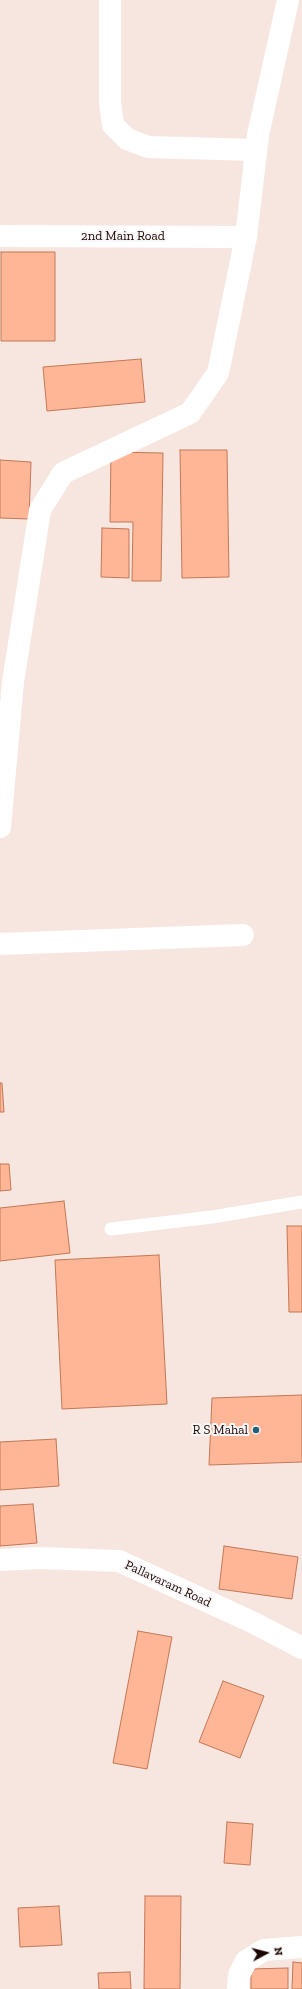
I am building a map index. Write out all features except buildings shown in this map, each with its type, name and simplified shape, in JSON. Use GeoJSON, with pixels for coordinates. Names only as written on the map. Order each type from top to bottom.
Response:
{"type":"FeatureCollection","features":[{"type":"Feature","properties":{"kind":"street"},"geometry":{"type":"LineString","coordinates":[[110,0],[110,102],[113,125],[127,139],[148,147],[256,150]]}},
{"type":"Feature","properties":{"kind":"street"},"geometry":{"type":"LineString","coordinates":[[0,827],[6,683],[40,510],[63,473],[190,413],[218,373],[246,237],[256,150],[288,0]]}},
{"type":"Feature","properties":{"kind":"street","name":"2nd Main Road"},"geometry":{"type":"LineString","coordinates":[[0,236],[246,237]]}},
{"type":"Feature","properties":{"kind":"street"},"geometry":{"type":"LineString","coordinates":[[0,944],[243,935]]}},
{"type":"Feature","properties":{"kind":"street","name":"Pallavaram Road"},"geometry":{"type":"LineString","coordinates":[[0,1560],[41,1558],[118,1561],[252,1622],[302,1648]]}},
{"type":"Feature","properties":{"kind":"street"},"geometry":{"type":"LineString","coordinates":[[238,1989],[239,1975],[246,1961],[264,1950],[302,1947]]}},
{"type":"Feature","properties":{"kind":"lane"},"geometry":{"type":"LineString","coordinates":[[111,1229],[212,1217],[302,1202]]}},
{"type":"Feature","properties":{"kind":"place","name":"R S Mahal"},"geometry":{"type":"Point","coordinates":[256,1430]}}]}
